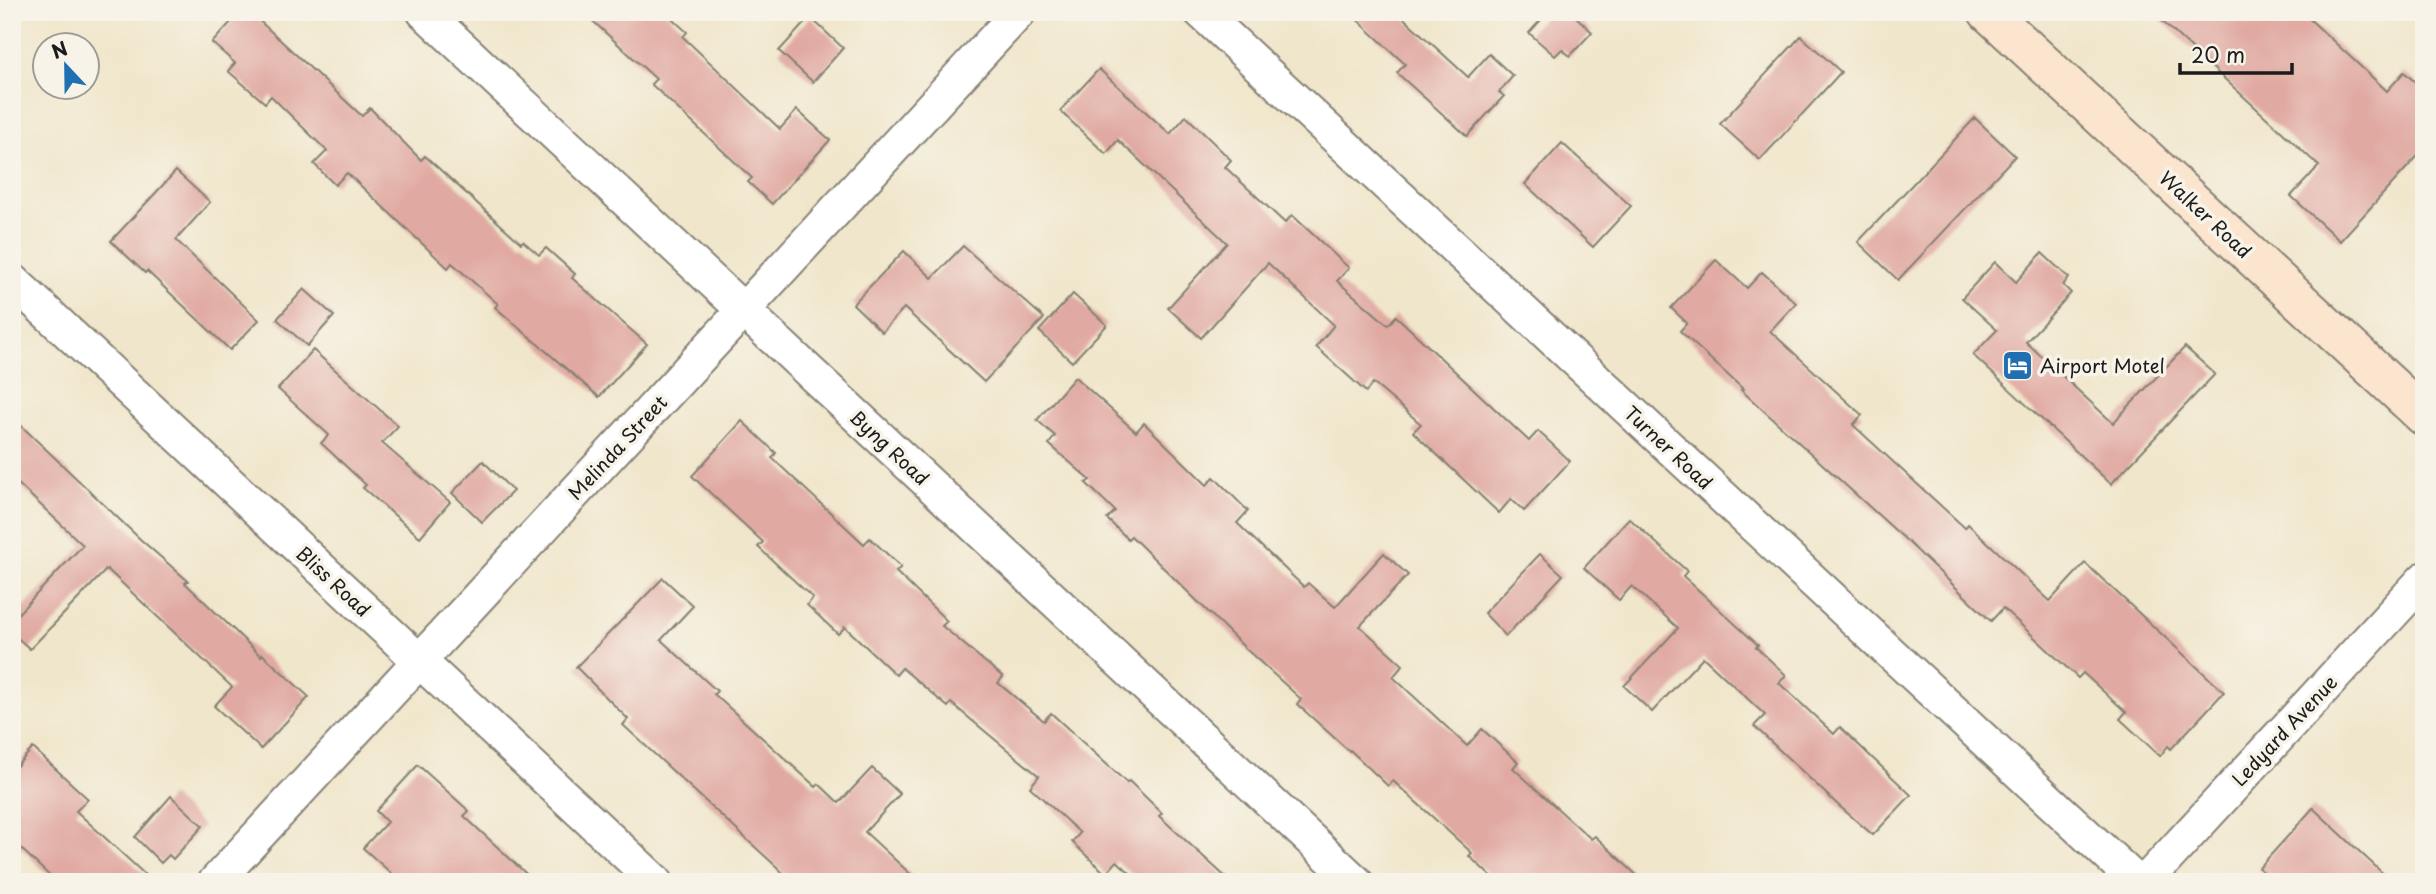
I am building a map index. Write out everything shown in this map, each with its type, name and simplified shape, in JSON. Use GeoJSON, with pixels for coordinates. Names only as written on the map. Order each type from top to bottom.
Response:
{"type":"FeatureCollection","features":[{"type":"Feature","properties":{"kind":"main road","name":"Walker Road"},"geometry":{"type":"LineString","coordinates":[[1989,12],[2424,416]]}},
{"type":"Feature","properties":{"kind":"street","name":"Byng Road"},"geometry":{"type":"LineString","coordinates":[[424,12],[1356,882]]}},
{"type":"Feature","properties":{"kind":"street","name":"Melinda Street"},"geometry":{"type":"LineString","coordinates":[[215,882],[1019,12]]}},
{"type":"Feature","properties":{"kind":"street","name":"Turner Road"},"geometry":{"type":"LineString","coordinates":[[1201,12],[2137,882]]}},
{"type":"Feature","properties":{"kind":"street","name":"Bliss Road"},"geometry":{"type":"LineString","coordinates":[[12,280],[656,882]]}},
{"type":"Feature","properties":{"kind":"street","name":"Ledyard Avenue"},"geometry":{"type":"LineString","coordinates":[[2145,882],[2424,579]]}},
{"type":"Feature","properties":{"kind":"building"},"geometry":{"type":"Polygon","coordinates":[[[240,12],[250,12],[362,116],[370,108],[421,160],[425,156],[521,243],[523,241],[539,255],[546,248],[575,274],[572,278],[647,344],[599,397],[495,307],[498,304],[452,263],[448,268],[347,173],[335,185],[314,164],[327,151],[271,96],[265,103],[228,71],[235,63],[212,43],[240,12]]]}},
{"type":"Feature","properties":{"kind":"building"},"geometry":{"type":"Polygon","coordinates":[[[583,12],[665,12],[687,32],[683,37],[780,129],[797,110],[830,140],[772,204],[748,182],[752,178],[651,84],[656,79],[583,12]]]}},
{"type":"Feature","properties":{"kind":"building"},"geometry":{"type":"Polygon","coordinates":[[[1349,12],[1397,12],[1468,77],[1489,54],[1513,76],[1499,92],[1504,96],[1467,136],[1397,73],[1405,64],[1349,12]]]}},
{"type":"Feature","properties":{"kind":"building"},"geometry":{"type":"Polygon","coordinates":[[[1548,12],[1571,12],[1592,32],[1570,56],[1562,49],[1555,56],[1529,33],[1548,12]]]}},
{"type":"Feature","properties":{"kind":"building"},"geometry":{"type":"Polygon","coordinates":[[[2152,12],[2302,12],[2387,91],[2404,72],[2424,90],[2424,149],[2340,241],[2291,196],[2319,166],[2152,12]]]}},
{"type":"Feature","properties":{"kind":"building"},"geometry":{"type":"Polygon","coordinates":[[[810,17],[843,48],[813,82],[779,51],[810,17]]]}},
{"type":"Feature","properties":{"kind":"building"},"geometry":{"type":"Polygon","coordinates":[[[1801,36],[1841,72],[1760,160],[1720,124],[1801,36]]]}},
{"type":"Feature","properties":{"kind":"building"},"geometry":{"type":"Polygon","coordinates":[[[1099,69],[1170,134],[1186,116],[1231,160],[1225,167],[1285,223],[1292,215],[1349,268],[1337,281],[1388,325],[1396,316],[1529,441],[1538,431],[1570,461],[1524,511],[1511,499],[1499,513],[1413,432],[1421,424],[1373,383],[1366,392],[1316,347],[1334,325],[1268,263],[1201,338],[1168,308],[1227,243],[1118,140],[1106,154],[1060,111],[1099,69]]]}},
{"type":"Feature","properties":{"kind":"building"},"geometry":{"type":"Polygon","coordinates":[[[1975,118],[2015,156],[1898,280],[1858,242],[1975,118]]]}},
{"type":"Feature","properties":{"kind":"building"},"geometry":{"type":"Polygon","coordinates":[[[1562,143],[1631,206],[1593,247],[1525,184],[1562,143]]]}},
{"type":"Feature","properties":{"kind":"building"},"geometry":{"type":"Polygon","coordinates":[[[176,171],[210,202],[176,240],[259,320],[230,350],[147,271],[145,273],[111,241],[176,171]]]}},
{"type":"Feature","properties":{"kind":"building"},"geometry":{"type":"Polygon","coordinates":[[[963,246],[1044,318],[984,382],[904,308],[882,332],[853,304],[904,251],[932,278],[963,246]]]}},
{"type":"Feature","properties":{"kind":"building","name":"Airport Motel"},"geometry":{"type":"Polygon","coordinates":[[[2042,253],[2069,278],[2063,285],[2071,293],[2026,342],[2113,423],[2185,347],[2215,374],[2111,484],[1973,355],[1997,330],[1962,298],[1995,262],[2016,282],[2042,253]]]}},
{"type":"Feature","properties":{"kind":"building"},"geometry":{"type":"Polygon","coordinates":[[[1716,260],[1747,288],[1762,272],[1796,303],[1770,331],[1862,415],[1853,425],[1965,528],[1968,524],[2050,601],[2085,563],[2224,692],[2171,749],[2168,746],[2160,756],[2120,719],[2126,712],[2083,673],[2078,678],[2003,608],[1991,621],[1680,331],[1687,323],[1671,308],[1716,260]]]}},
{"type":"Feature","properties":{"kind":"building"},"geometry":{"type":"Polygon","coordinates":[[[304,289],[334,316],[307,346],[277,319],[304,289]]]}},
{"type":"Feature","properties":{"kind":"building"},"geometry":{"type":"Polygon","coordinates":[[[1073,294],[1107,325],[1072,362],[1039,331],[1073,294]]]}},
{"type":"Feature","properties":{"kind":"building"},"geometry":{"type":"Polygon","coordinates":[[[313,350],[398,426],[382,443],[450,502],[420,537],[363,488],[366,485],[321,443],[329,435],[278,389],[313,350]]]}},
{"type":"Feature","properties":{"kind":"building"},"geometry":{"type":"Polygon","coordinates":[[[1075,377],[1136,432],[1144,423],[1207,485],[1214,477],[1248,511],[1237,523],[1304,587],[1308,583],[1335,607],[1384,553],[1408,575],[1360,626],[1403,665],[1393,677],[1467,746],[1482,729],[1518,762],[1513,768],[1591,839],[1595,836],[1644,882],[1497,882],[1469,856],[1472,853],[1393,781],[1388,786],[1297,704],[1301,699],[1131,536],[1128,539],[1107,519],[1115,511],[1086,483],[1090,480],[1049,444],[1055,436],[1037,420],[1075,377]]]}},
{"type":"Feature","properties":{"kind":"building"},"geometry":{"type":"Polygon","coordinates":[[[12,417],[188,581],[185,583],[261,656],[262,654],[309,697],[261,749],[214,706],[232,687],[107,569],[30,649],[12,633],[12,620],[83,545],[12,478],[12,417]]]}},
{"type":"Feature","properties":{"kind":"building"},"geometry":{"type":"Polygon","coordinates":[[[742,421],[776,453],[772,458],[864,544],[870,538],[901,567],[896,572],[947,621],[942,626],[1003,677],[998,683],[1044,721],[1051,713],[1127,783],[1129,781],[1162,813],[1159,816],[1231,882],[1140,882],[1117,861],[1106,874],[1072,842],[1080,833],[1030,787],[1039,776],[951,703],[948,707],[902,668],[896,675],[845,627],[838,634],[807,605],[813,598],[758,547],[763,542],[692,476],[742,421]]]}},
{"type":"Feature","properties":{"kind":"building"},"geometry":{"type":"Polygon","coordinates":[[[483,461],[513,491],[482,522],[452,493],[483,461]]]}},
{"type":"Feature","properties":{"kind":"building"},"geometry":{"type":"Polygon","coordinates":[[[1629,518],[1687,571],[1683,576],[1758,645],[1756,647],[1786,675],[1779,683],[1834,734],[1840,727],[1911,795],[1873,835],[1754,726],[1765,715],[1703,657],[1652,712],[1624,686],[1678,628],[1632,586],[1619,600],[1584,568],[1629,518]]]}},
{"type":"Feature","properties":{"kind":"building"},"geometry":{"type":"Polygon","coordinates":[[[1540,554],[1563,575],[1506,636],[1484,613],[1540,554]]]}},
{"type":"Feature","properties":{"kind":"building"},"geometry":{"type":"Polygon","coordinates":[[[663,578],[693,606],[661,640],[717,691],[714,694],[816,787],[819,784],[839,803],[872,768],[900,794],[865,832],[919,882],[793,882],[623,725],[628,719],[576,667],[663,578]]]}},
{"type":"Feature","properties":{"kind":"building"},"geometry":{"type":"Polygon","coordinates":[[[33,748],[88,799],[76,811],[153,882],[56,882],[12,840],[12,771],[33,748]]]}},
{"type":"Feature","properties":{"kind":"building"},"geometry":{"type":"Polygon","coordinates":[[[418,765],[469,811],[464,816],[535,882],[401,882],[363,848],[387,822],[376,811],[418,765]]]}},
{"type":"Feature","properties":{"kind":"building"},"geometry":{"type":"Polygon","coordinates":[[[171,796],[203,826],[173,859],[169,855],[161,863],[135,837],[171,796]]]}},
{"type":"Feature","properties":{"kind":"building"},"geometry":{"type":"Polygon","coordinates":[[[2313,808],[2392,882],[2274,882],[2259,868],[2313,808]]]}},
{"type":"Feature","properties":{"kind":"place","name":"Airport Motel"},"geometry":{"type":"Point","coordinates":[2017,365]}}]}
